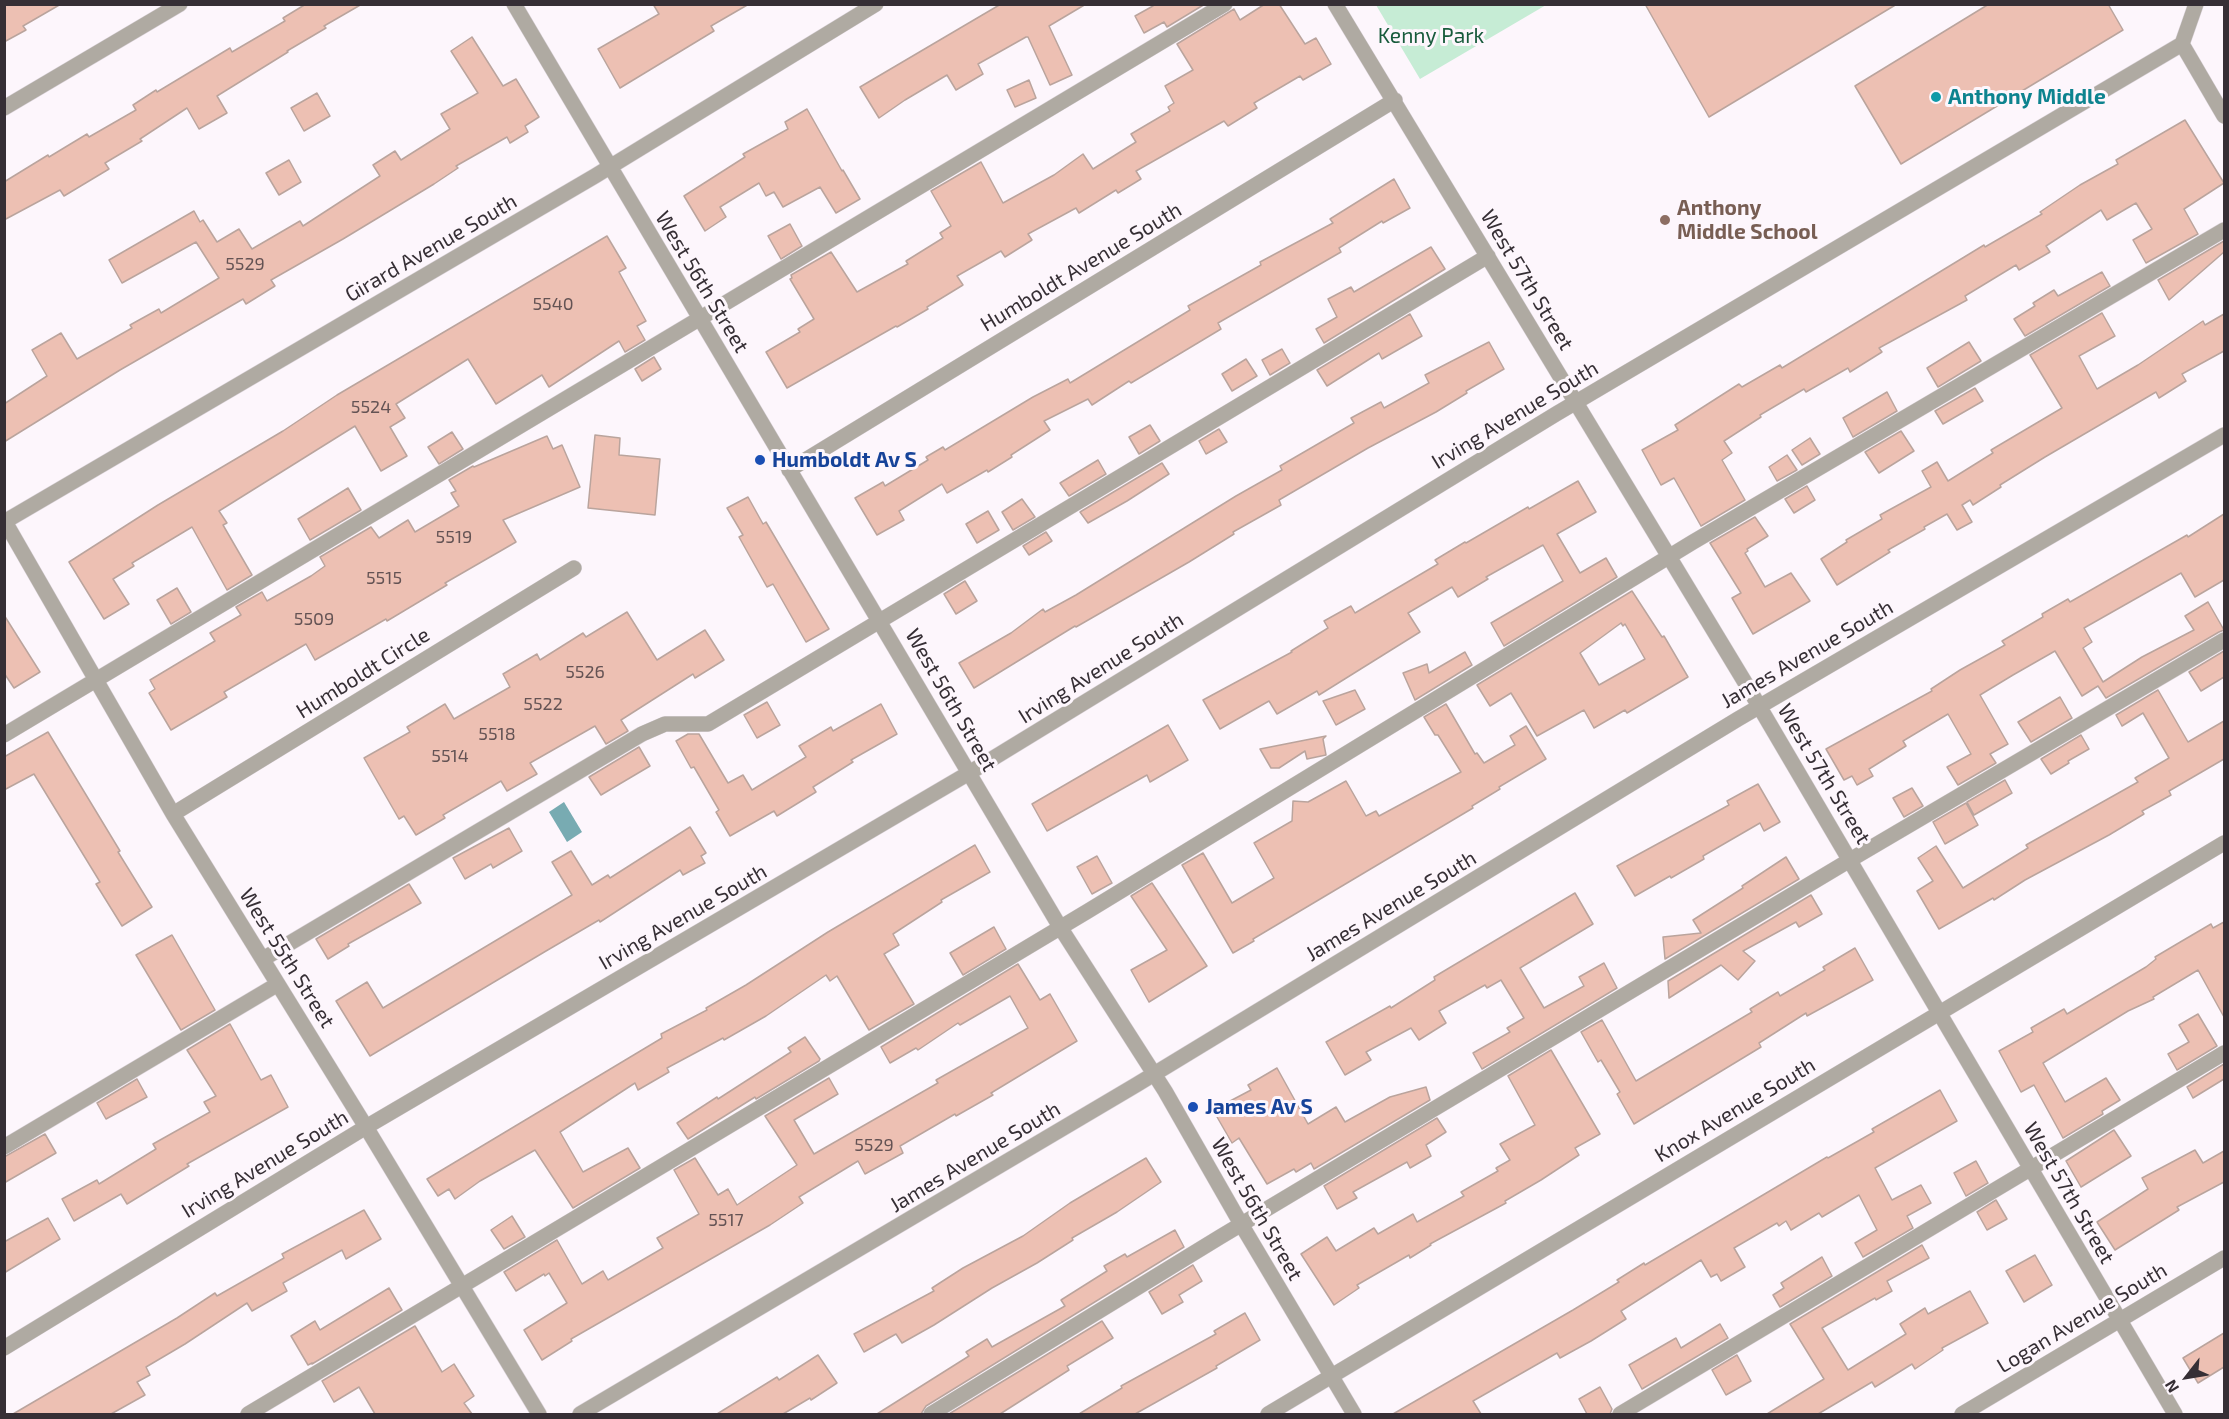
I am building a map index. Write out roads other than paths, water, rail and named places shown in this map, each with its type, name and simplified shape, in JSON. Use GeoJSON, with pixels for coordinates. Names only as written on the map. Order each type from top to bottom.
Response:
{"type":"FeatureCollection","features":[{"type":"Feature","properties":{"kind":"street"},"geometry":{"type":"LineString","coordinates":[[4,108],[180,4]]}},
{"type":"Feature","properties":{"kind":"street","name":"Girard Avenue South"},"geometry":{"type":"LineString","coordinates":[[5,521],[610,167],[876,4]]}},
{"type":"Feature","properties":{"kind":"street"},"geometry":{"type":"LineString","coordinates":[[4,735],[1226,4]]}},
{"type":"Feature","properties":{"kind":"street","name":"West 57th Street"},"geometry":{"type":"LineString","coordinates":[[1335,4],[1760,707],[2175,1414]]}},
{"type":"Feature","properties":{"kind":"street"},"geometry":{"type":"LineString","coordinates":[[2196,4],[2182,45],[2224,116]]}},
{"type":"Feature","properties":{"kind":"street","name":"West 56th Street"},"geometry":{"type":"LineString","coordinates":[[521,7],[610,167],[789,470],[1060,927],[1154,1074],[1354,1414]]}},
{"type":"Feature","properties":{"kind":"street","name":"Irving Avenue South"},"geometry":{"type":"LineString","coordinates":[[4,1348],[366,1127],[969,773],[1576,402],[2182,45]]}},
{"type":"Feature","properties":{"kind":"street","name":"Humboldt Avenue South"},"geometry":{"type":"LineString","coordinates":[[789,470],[1395,100]]}},
{"type":"Feature","properties":{"kind":"street"},"geometry":{"type":"LineString","coordinates":[[248,1414],[462,1288],[1693,542],[2224,230]]}},
{"type":"Feature","properties":{"kind":"street"},"geometry":{"type":"LineString","coordinates":[[263,959],[642,734],[664,724],[708,724],[1488,256]]}},
{"type":"Feature","properties":{"kind":"street","name":"James Avenue South"},"geometry":{"type":"LineString","coordinates":[[580,1414],[1154,1074],[1760,707],[2224,435]]}},
{"type":"Feature","properties":{"kind":"street","name":"West 55th Street"},"geometry":{"type":"LineString","coordinates":[[5,521],[174,814],[539,1414]]}},
{"type":"Feature","properties":{"kind":"street","name":"Humboldt Circle"},"geometry":{"type":"LineString","coordinates":[[174,814],[574,568]]}},
{"type":"Feature","properties":{"kind":"street"},"geometry":{"type":"LineString","coordinates":[[931,1414],[1241,1224],[1850,860],[2224,640]]}},
{"type":"Feature","properties":{"kind":"street","name":"Knox Avenue South"},"geometry":{"type":"LineString","coordinates":[[1268,1414],[2224,843]]}},
{"type":"Feature","properties":{"kind":"street"},"geometry":{"type":"LineString","coordinates":[[4,1147],[278,984]]}},
{"type":"Feature","properties":{"kind":"street"},"geometry":{"type":"LineString","coordinates":[[1620,1414],[2224,1053]]}},
{"type":"Feature","properties":{"kind":"street","name":"Logan Avenue South"},"geometry":{"type":"LineString","coordinates":[[1962,1414],[2224,1258]]}},
{"type":"Feature","properties":{"kind":"water"},"geometry":{"type":"Polygon","coordinates":[[[564,802],[582,832],[567,842],[549,812],[564,802]]]}},
{"type":"Feature","properties":{"kind":"place","name":"Anthony Middle"},"geometry":{"type":"Point","coordinates":[1936,97]}},
{"type":"Feature","properties":{"kind":"place","name":"Anthony Middle School"},"geometry":{"type":"Point","coordinates":[1665,220]}},
{"type":"Feature","properties":{"kind":"place","name":"Humboldt Av S"},"geometry":{"type":"Point","coordinates":[760,460]}},
{"type":"Feature","properties":{"kind":"place","name":"James Av S"},"geometry":{"type":"Point","coordinates":[1193,1107]}},
{"type":"Feature","properties":{"kind":"park label","name":"Kenny Park"},"geometry":{"type":"Point","coordinates":[1431,36]}}]}
